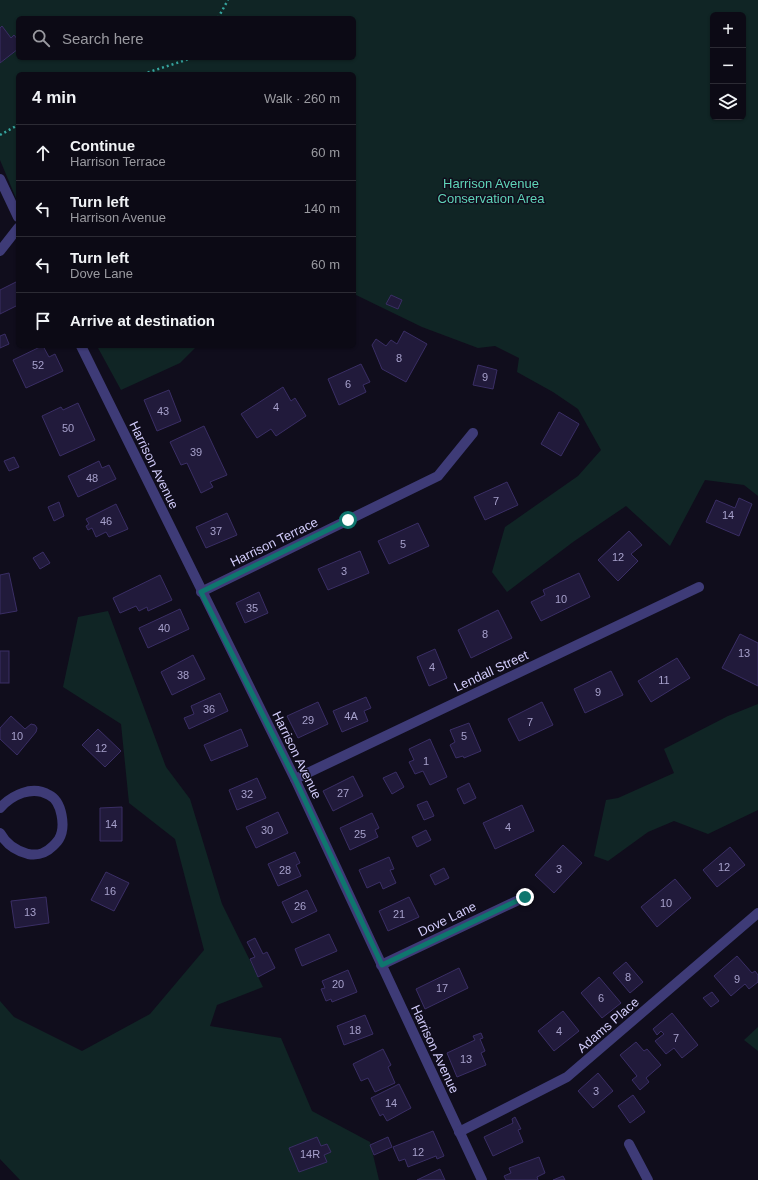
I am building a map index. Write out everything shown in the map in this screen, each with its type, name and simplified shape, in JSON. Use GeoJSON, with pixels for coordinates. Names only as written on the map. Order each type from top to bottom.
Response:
{"type":"FeatureCollection","features":[{"type":"Feature","properties":{"kind":"street"},"geometry":{"type":"LineString","coordinates":[[0,179],[16,213]]}},
{"type":"Feature","properties":{"kind":"street"},"geometry":{"type":"LineString","coordinates":[[0,250],[16,230]]}},
{"type":"Feature","properties":{"kind":"street","name":"Harrison Avenue"},"geometry":{"type":"LineString","coordinates":[[82,348],[201,592],[295,779],[482,1180]]}},
{"type":"Feature","properties":{"kind":"street","name":"Harrison Terrace"},"geometry":{"type":"LineString","coordinates":[[201,592],[438,476],[473,433]]}},
{"type":"Feature","properties":{"kind":"street","name":"Lendall Street"},"geometry":{"type":"LineString","coordinates":[[295,779],[699,587]]}},
{"type":"Feature","properties":{"kind":"street"},"geometry":{"type":"LineString","coordinates":[[0,808],[18,794],[28,791],[39,791],[50,795],[59,806],[62,819],[62,829],[59,839],[51,848],[42,854],[20,852],[7,844],[0,833]]}},
{"type":"Feature","properties":{"kind":"street","name":"Dove Lane"},"geometry":{"type":"LineString","coordinates":[[382,965],[525,897]]}},
{"type":"Feature","properties":{"kind":"street","name":"Adams Place"},"geometry":{"type":"LineString","coordinates":[[459,1132],[567,1077],[758,913]]}},
{"type":"Feature","properties":{"kind":"street"},"geometry":{"type":"LineString","coordinates":[[629,1144],[648,1180]]}},
{"type":"Feature","properties":{"kind":"path"},"geometry":{"type":"LineString","coordinates":[[219,16],[228,0]]}},
{"type":"Feature","properties":{"kind":"path"},"geometry":{"type":"LineString","coordinates":[[149,72],[186,60]]}},
{"type":"Feature","properties":{"kind":"path"},"geometry":{"type":"LineString","coordinates":[[0,135],[16,126]]}},
{"type":"Feature","properties":{"kind":"green space","name":"Harrison Avenue Conservation Area"},"geometry":{"type":"Polygon","coordinates":[[[0,0],[758,0],[758,496],[744,485],[705,480],[670,546],[626,506],[573,542],[507,592],[492,572],[505,527],[578,476],[601,450],[578,409],[553,392],[517,372],[519,358],[495,346],[478,348],[422,327],[356,295],[356,72],[16,72],[16,198],[0,160],[0,0]]]}},
{"type":"Feature","properties":{"kind":"green space"},"geometry":{"type":"Polygon","coordinates":[[[98,348],[195,348],[180,363],[121,390],[98,348]]]}},
{"type":"Feature","properties":{"kind":"green space"},"geometry":{"type":"Polygon","coordinates":[[[108,611],[166,767],[190,799],[222,904],[263,987],[217,1005],[210,1026],[281,1038],[312,1111],[370,1142],[379,1180],[20,1180],[0,1159],[0,1001],[14,1017],[82,1051],[150,1014],[204,950],[175,839],[129,803],[121,724],[63,687],[78,617],[108,611]]]}},
{"type":"Feature","properties":{"kind":"green space"},"geometry":{"type":"Polygon","coordinates":[[[758,704],[758,810],[708,834],[674,821],[648,832],[608,861],[594,856],[606,800],[618,798],[674,773],[664,749],[728,716],[758,704]]]}},
{"type":"Feature","properties":{"kind":"green space"},"geometry":{"type":"Polygon","coordinates":[[[758,1027],[758,1051],[744,1040],[758,1027]]]}},
{"type":"Feature","properties":{"kind":"building"},"geometry":{"type":"Polygon","coordinates":[[[2,26],[11,38],[14,35],[16,38],[16,51],[0,63],[0,28],[2,26]]]}},
{"type":"Feature","properties":{"kind":"building"},"geometry":{"type":"Polygon","coordinates":[[[16,282],[16,306],[0,314],[0,290],[16,282]]]}},
{"type":"Feature","properties":{"kind":"building"},"geometry":{"type":"Polygon","coordinates":[[[391,295],[402,300],[398,309],[386,304],[391,295]]]}},
{"type":"Feature","properties":{"kind":"building"},"geometry":{"type":"Polygon","coordinates":[[[404,331],[427,344],[406,382],[382,369],[372,345],[376,339],[386,346],[391,340],[397,344],[404,331]]]}},
{"type":"Feature","properties":{"kind":"building"},"geometry":{"type":"Polygon","coordinates":[[[5,334],[9,344],[0,348],[0,336],[5,334]]]}},
{"type":"Feature","properties":{"kind":"building"},"geometry":{"type":"Polygon","coordinates":[[[38,348],[44,348],[49,357],[55,354],[63,371],[26,388],[13,360],[38,348]]]}},
{"type":"Feature","properties":{"kind":"building"},"geometry":{"type":"Polygon","coordinates":[[[361,364],[370,382],[363,385],[366,392],[339,405],[328,379],[361,364]]]}},
{"type":"Feature","properties":{"kind":"building"},"geometry":{"type":"Polygon","coordinates":[[[478,365],[497,370],[493,389],[473,385],[478,365]]]}},
{"type":"Feature","properties":{"kind":"building"},"geometry":{"type":"Polygon","coordinates":[[[283,387],[291,401],[295,398],[306,416],[276,436],[271,429],[257,438],[241,414],[283,387]]]}},
{"type":"Feature","properties":{"kind":"building"},"geometry":{"type":"Polygon","coordinates":[[[169,390],[181,421],[157,431],[144,400],[169,390]]]}},
{"type":"Feature","properties":{"kind":"building"},"geometry":{"type":"Polygon","coordinates":[[[78,403],[95,440],[60,456],[42,416],[61,407],[63,410],[78,403]]]}},
{"type":"Feature","properties":{"kind":"building"},"geometry":{"type":"Polygon","coordinates":[[[559,412],[579,424],[561,456],[541,444],[559,412]]]}},
{"type":"Feature","properties":{"kind":"building"},"geometry":{"type":"Polygon","coordinates":[[[204,426],[227,475],[210,482],[213,487],[201,493],[187,463],[181,465],[170,442],[204,426]]]}},
{"type":"Feature","properties":{"kind":"building"},"geometry":{"type":"Polygon","coordinates":[[[14,457],[19,467],[9,471],[4,461],[14,457]]]}},
{"type":"Feature","properties":{"kind":"building"},"geometry":{"type":"Polygon","coordinates":[[[99,461],[102,468],[109,465],[116,479],[78,497],[68,476],[99,461]]]}},
{"type":"Feature","properties":{"kind":"building"},"geometry":{"type":"Polygon","coordinates":[[[507,482],[518,505],[485,520],[474,497],[507,482]]]}},
{"type":"Feature","properties":{"kind":"building"},"geometry":{"type":"Polygon","coordinates":[[[739,498],[752,504],[739,536],[706,522],[716,500],[735,508],[739,498]]]}},
{"type":"Feature","properties":{"kind":"building"},"geometry":{"type":"Polygon","coordinates":[[[59,502],[64,516],[54,521],[48,507],[59,502]]]}},
{"type":"Feature","properties":{"kind":"building"},"geometry":{"type":"Polygon","coordinates":[[[116,504],[128,529],[109,537],[106,532],[96,537],[92,528],[88,530],[86,526],[89,524],[86,519],[116,504]]]}},
{"type":"Feature","properties":{"kind":"building"},"geometry":{"type":"Polygon","coordinates":[[[227,513],[237,535],[206,548],[196,527],[227,513]]]}},
{"type":"Feature","properties":{"kind":"building"},"geometry":{"type":"Polygon","coordinates":[[[418,523],[429,546],[389,564],[378,541],[418,523]]]}},
{"type":"Feature","properties":{"kind":"building"},"geometry":{"type":"Polygon","coordinates":[[[629,531],[642,545],[631,554],[638,561],[618,581],[598,560],[629,531]]]}},
{"type":"Feature","properties":{"kind":"building"},"geometry":{"type":"Polygon","coordinates":[[[360,551],[369,573],[328,590],[318,569],[360,551]]]}},
{"type":"Feature","properties":{"kind":"building"},"geometry":{"type":"Polygon","coordinates":[[[43,552],[50,563],[40,569],[33,558],[43,552]]]}},
{"type":"Feature","properties":{"kind":"building"},"geometry":{"type":"Polygon","coordinates":[[[9,573],[17,611],[0,614],[0,575],[9,573]]]}},
{"type":"Feature","properties":{"kind":"building"},"geometry":{"type":"Polygon","coordinates":[[[579,573],[590,597],[541,621],[531,602],[545,595],[543,590],[579,573]]]}},
{"type":"Feature","properties":{"kind":"building"},"geometry":{"type":"Polygon","coordinates":[[[160,575],[172,600],[148,611],[147,607],[139,611],[136,606],[120,613],[113,598],[160,575]]]}},
{"type":"Feature","properties":{"kind":"building"},"geometry":{"type":"Polygon","coordinates":[[[259,592],[268,613],[245,623],[236,603],[259,592]]]}},
{"type":"Feature","properties":{"kind":"building"},"geometry":{"type":"Polygon","coordinates":[[[180,609],[189,629],[148,648],[139,628],[180,609]]]}},
{"type":"Feature","properties":{"kind":"building"},"geometry":{"type":"Polygon","coordinates":[[[498,610],[512,638],[471,658],[458,630],[498,610]]]}},
{"type":"Feature","properties":{"kind":"building"},"geometry":{"type":"Polygon","coordinates":[[[740,634],[758,643],[758,686],[722,668],[740,634]]]}},
{"type":"Feature","properties":{"kind":"building"},"geometry":{"type":"Polygon","coordinates":[[[435,649],[447,678],[429,686],[417,657],[435,649]]]}},
{"type":"Feature","properties":{"kind":"building"},"geometry":{"type":"Polygon","coordinates":[[[0,651],[9,651],[9,683],[0,683],[0,651]]]}},
{"type":"Feature","properties":{"kind":"building"},"geometry":{"type":"Polygon","coordinates":[[[193,655],[205,679],[172,695],[161,672],[193,655]]]}},
{"type":"Feature","properties":{"kind":"building"},"geometry":{"type":"Polygon","coordinates":[[[677,658],[690,678],[651,702],[638,681],[677,658]]]}},
{"type":"Feature","properties":{"kind":"building"},"geometry":{"type":"Polygon","coordinates":[[[611,671],[623,695],[585,713],[574,689],[611,671]]]}},
{"type":"Feature","properties":{"kind":"building"},"geometry":{"type":"Polygon","coordinates":[[[220,693],[228,711],[189,729],[184,718],[194,714],[191,706],[220,693]]]}},
{"type":"Feature","properties":{"kind":"building"},"geometry":{"type":"Polygon","coordinates":[[[366,697],[371,708],[364,711],[368,721],[342,732],[333,711],[366,697]]]}},
{"type":"Feature","properties":{"kind":"building"},"geometry":{"type":"Polygon","coordinates":[[[318,702],[328,724],[298,738],[287,716],[318,702]]]}},
{"type":"Feature","properties":{"kind":"building"},"geometry":{"type":"Polygon","coordinates":[[[542,702],[553,725],[519,741],[508,719],[542,702]]]}},
{"type":"Feature","properties":{"kind":"building"},"geometry":{"type":"Polygon","coordinates":[[[11,716],[25,729],[31,724],[35,725],[37,728],[36,732],[17,755],[0,739],[0,728],[11,716]]]}},
{"type":"Feature","properties":{"kind":"building"},"geometry":{"type":"Polygon","coordinates":[[[469,723],[481,751],[464,758],[463,756],[456,758],[450,745],[455,742],[450,730],[469,723]]]}},
{"type":"Feature","properties":{"kind":"building"},"geometry":{"type":"Polygon","coordinates":[[[98,729],[121,751],[105,767],[82,745],[98,729]]]}},
{"type":"Feature","properties":{"kind":"building"},"geometry":{"type":"Polygon","coordinates":[[[241,729],[248,746],[211,761],[204,745],[241,729]]]}},
{"type":"Feature","properties":{"kind":"building"},"geometry":{"type":"Polygon","coordinates":[[[430,739],[447,777],[430,785],[423,771],[415,774],[409,762],[414,760],[409,749],[430,739]]]}},
{"type":"Feature","properties":{"kind":"building"},"geometry":{"type":"Polygon","coordinates":[[[396,772],[404,787],[392,794],[383,778],[396,772]]]}},
{"type":"Feature","properties":{"kind":"building"},"geometry":{"type":"Polygon","coordinates":[[[353,776],[363,796],[333,811],[323,791],[353,776]]]}},
{"type":"Feature","properties":{"kind":"building"},"geometry":{"type":"Polygon","coordinates":[[[257,778],[266,798],[237,810],[229,790],[257,778]]]}},
{"type":"Feature","properties":{"kind":"building"},"geometry":{"type":"Polygon","coordinates":[[[469,783],[476,798],[464,804],[457,789],[469,783]]]}},
{"type":"Feature","properties":{"kind":"building"},"geometry":{"type":"Polygon","coordinates":[[[427,801],[434,816],[424,820],[417,805],[427,801]]]}},
{"type":"Feature","properties":{"kind":"building"},"geometry":{"type":"Polygon","coordinates":[[[522,805],[534,831],[495,849],[483,823],[522,805]]]}},
{"type":"Feature","properties":{"kind":"building"},"geometry":{"type":"Polygon","coordinates":[[[122,807],[122,841],[100,841],[100,808],[122,807]]]}},
{"type":"Feature","properties":{"kind":"building"},"geometry":{"type":"Polygon","coordinates":[[[278,812],[288,833],[256,848],[246,827],[278,812]]]}},
{"type":"Feature","properties":{"kind":"building"},"geometry":{"type":"Polygon","coordinates":[[[372,813],[379,828],[375,830],[378,837],[350,850],[340,828],[372,813]]]}},
{"type":"Feature","properties":{"kind":"building"},"geometry":{"type":"Polygon","coordinates":[[[426,830],[431,840],[417,847],[412,837],[426,830]]]}},
{"type":"Feature","properties":{"kind":"building"},"geometry":{"type":"Polygon","coordinates":[[[563,845],[582,863],[554,893],[535,875],[563,845]]]}},
{"type":"Feature","properties":{"kind":"building"},"geometry":{"type":"Polygon","coordinates":[[[730,847],[745,865],[717,887],[703,870],[730,847]]]}},
{"type":"Feature","properties":{"kind":"building"},"geometry":{"type":"Polygon","coordinates":[[[295,852],[300,863],[296,865],[301,876],[278,886],[268,864],[295,852]]]}},
{"type":"Feature","properties":{"kind":"building"},"geometry":{"type":"Polygon","coordinates":[[[389,857],[394,869],[390,870],[396,883],[383,889],[380,882],[367,888],[359,870],[389,857]]]}},
{"type":"Feature","properties":{"kind":"building"},"geometry":{"type":"Polygon","coordinates":[[[444,868],[449,878],[435,885],[430,875],[444,868]]]}},
{"type":"Feature","properties":{"kind":"building"},"geometry":{"type":"Polygon","coordinates":[[[106,872],[129,883],[114,911],[91,900],[106,872]]]}},
{"type":"Feature","properties":{"kind":"building"},"geometry":{"type":"Polygon","coordinates":[[[675,879],[691,898],[657,927],[641,907],[675,879]]]}},
{"type":"Feature","properties":{"kind":"building"},"geometry":{"type":"Polygon","coordinates":[[[307,890],[317,911],[292,923],[282,902],[307,890]]]}},
{"type":"Feature","properties":{"kind":"building"},"geometry":{"type":"Polygon","coordinates":[[[46,897],[49,923],[15,928],[11,901],[46,897]]]}},
{"type":"Feature","properties":{"kind":"building"},"geometry":{"type":"Polygon","coordinates":[[[409,897],[419,917],[388,931],[379,911],[409,897]]]}},
{"type":"Feature","properties":{"kind":"building"},"geometry":{"type":"Polygon","coordinates":[[[329,934],[337,951],[302,966],[295,949],[329,934]]]}},
{"type":"Feature","properties":{"kind":"building"},"geometry":{"type":"Polygon","coordinates":[[[255,938],[263,954],[267,952],[275,968],[258,977],[250,959],[255,957],[247,942],[255,938]]]}},
{"type":"Feature","properties":{"kind":"building"},"geometry":{"type":"Polygon","coordinates":[[[737,956],[752,973],[755,971],[758,975],[758,982],[749,989],[745,984],[731,996],[714,976],[737,956]]]}},
{"type":"Feature","properties":{"kind":"building"},"geometry":{"type":"Polygon","coordinates":[[[626,962],[643,982],[630,993],[613,973],[626,962]]]}},
{"type":"Feature","properties":{"kind":"building"},"geometry":{"type":"Polygon","coordinates":[[[459,968],[468,988],[425,1009],[416,989],[459,968]]]}},
{"type":"Feature","properties":{"kind":"building"},"geometry":{"type":"Polygon","coordinates":[[[348,970],[357,992],[332,1002],[331,999],[326,1001],[321,989],[325,988],[322,981],[348,970]]]}},
{"type":"Feature","properties":{"kind":"building"},"geometry":{"type":"Polygon","coordinates":[[[599,977],[621,1003],[602,1018],[581,993],[599,977]]]}},
{"type":"Feature","properties":{"kind":"building"},"geometry":{"type":"Polygon","coordinates":[[[712,992],[719,1001],[711,1007],[703,998],[712,992]]]}},
{"type":"Feature","properties":{"kind":"building"},"geometry":{"type":"Polygon","coordinates":[[[563,1011],[579,1031],[554,1051],[538,1031],[563,1011]]]}},
{"type":"Feature","properties":{"kind":"building"},"geometry":{"type":"Polygon","coordinates":[[[672,1013],[698,1045],[682,1058],[674,1048],[666,1054],[655,1041],[664,1034],[661,1031],[657,1035],[653,1029],[672,1013]]]}},
{"type":"Feature","properties":{"kind":"building"},"geometry":{"type":"Polygon","coordinates":[[[365,1015],[373,1034],[344,1045],[337,1026],[365,1015]]]}},
{"type":"Feature","properties":{"kind":"building"},"geometry":{"type":"Polygon","coordinates":[[[481,1033],[483,1038],[480,1039],[485,1051],[481,1053],[486,1065],[457,1077],[447,1053],[475,1040],[473,1036],[481,1033]]]}},
{"type":"Feature","properties":{"kind":"building"},"geometry":{"type":"Polygon","coordinates":[[[636,1042],[644,1051],[647,1049],[661,1065],[646,1078],[649,1082],[640,1090],[632,1080],[637,1076],[620,1055],[636,1042]]]}},
{"type":"Feature","properties":{"kind":"building"},"geometry":{"type":"Polygon","coordinates":[[[383,1049],[391,1065],[388,1067],[395,1083],[375,1092],[368,1078],[361,1081],[353,1064],[383,1049]]]}},
{"type":"Feature","properties":{"kind":"building"},"geometry":{"type":"Polygon","coordinates":[[[598,1073],[613,1091],[593,1108],[578,1091],[598,1073]]]}},
{"type":"Feature","properties":{"kind":"building"},"geometry":{"type":"Polygon","coordinates":[[[399,1084],[411,1108],[387,1121],[383,1114],[380,1116],[371,1098],[399,1084]]]}},
{"type":"Feature","properties":{"kind":"building"},"geometry":{"type":"Polygon","coordinates":[[[633,1095],[645,1112],[630,1123],[618,1106],[633,1095]]]}},
{"type":"Feature","properties":{"kind":"building"},"geometry":{"type":"Polygon","coordinates":[[[515,1117],[521,1129],[518,1130],[523,1142],[493,1156],[484,1137],[513,1123],[512,1119],[515,1117]]]}},
{"type":"Feature","properties":{"kind":"building"},"geometry":{"type":"Polygon","coordinates":[[[433,1131],[444,1156],[437,1159],[436,1156],[408,1167],[405,1159],[399,1161],[393,1147],[433,1131]]]}},
{"type":"Feature","properties":{"kind":"building"},"geometry":{"type":"Polygon","coordinates":[[[317,1137],[321,1146],[327,1144],[331,1152],[324,1155],[327,1162],[299,1172],[289,1148],[317,1137]]]}},
{"type":"Feature","properties":{"kind":"building"},"geometry":{"type":"Polygon","coordinates":[[[388,1137],[392,1147],[374,1155],[370,1145],[388,1137]]]}},
{"type":"Feature","properties":{"kind":"building"},"geometry":{"type":"Polygon","coordinates":[[[539,1157],[545,1173],[537,1177],[538,1180],[506,1180],[504,1176],[511,1173],[509,1168],[539,1157]]]}},
{"type":"Feature","properties":{"kind":"building"},"geometry":{"type":"Polygon","coordinates":[[[440,1169],[445,1180],[417,1180],[440,1169]]]}},
{"type":"Feature","properties":{"kind":"building"},"geometry":{"type":"Polygon","coordinates":[[[563,1176],[565,1180],[553,1180],[563,1176]]]}},
{"type":"Feature","properties":{"kind":"route"},"geometry":{"type":"LineString","coordinates":[[348,520],[201,592],[295,779],[382,965],[525,897]]}}]}
